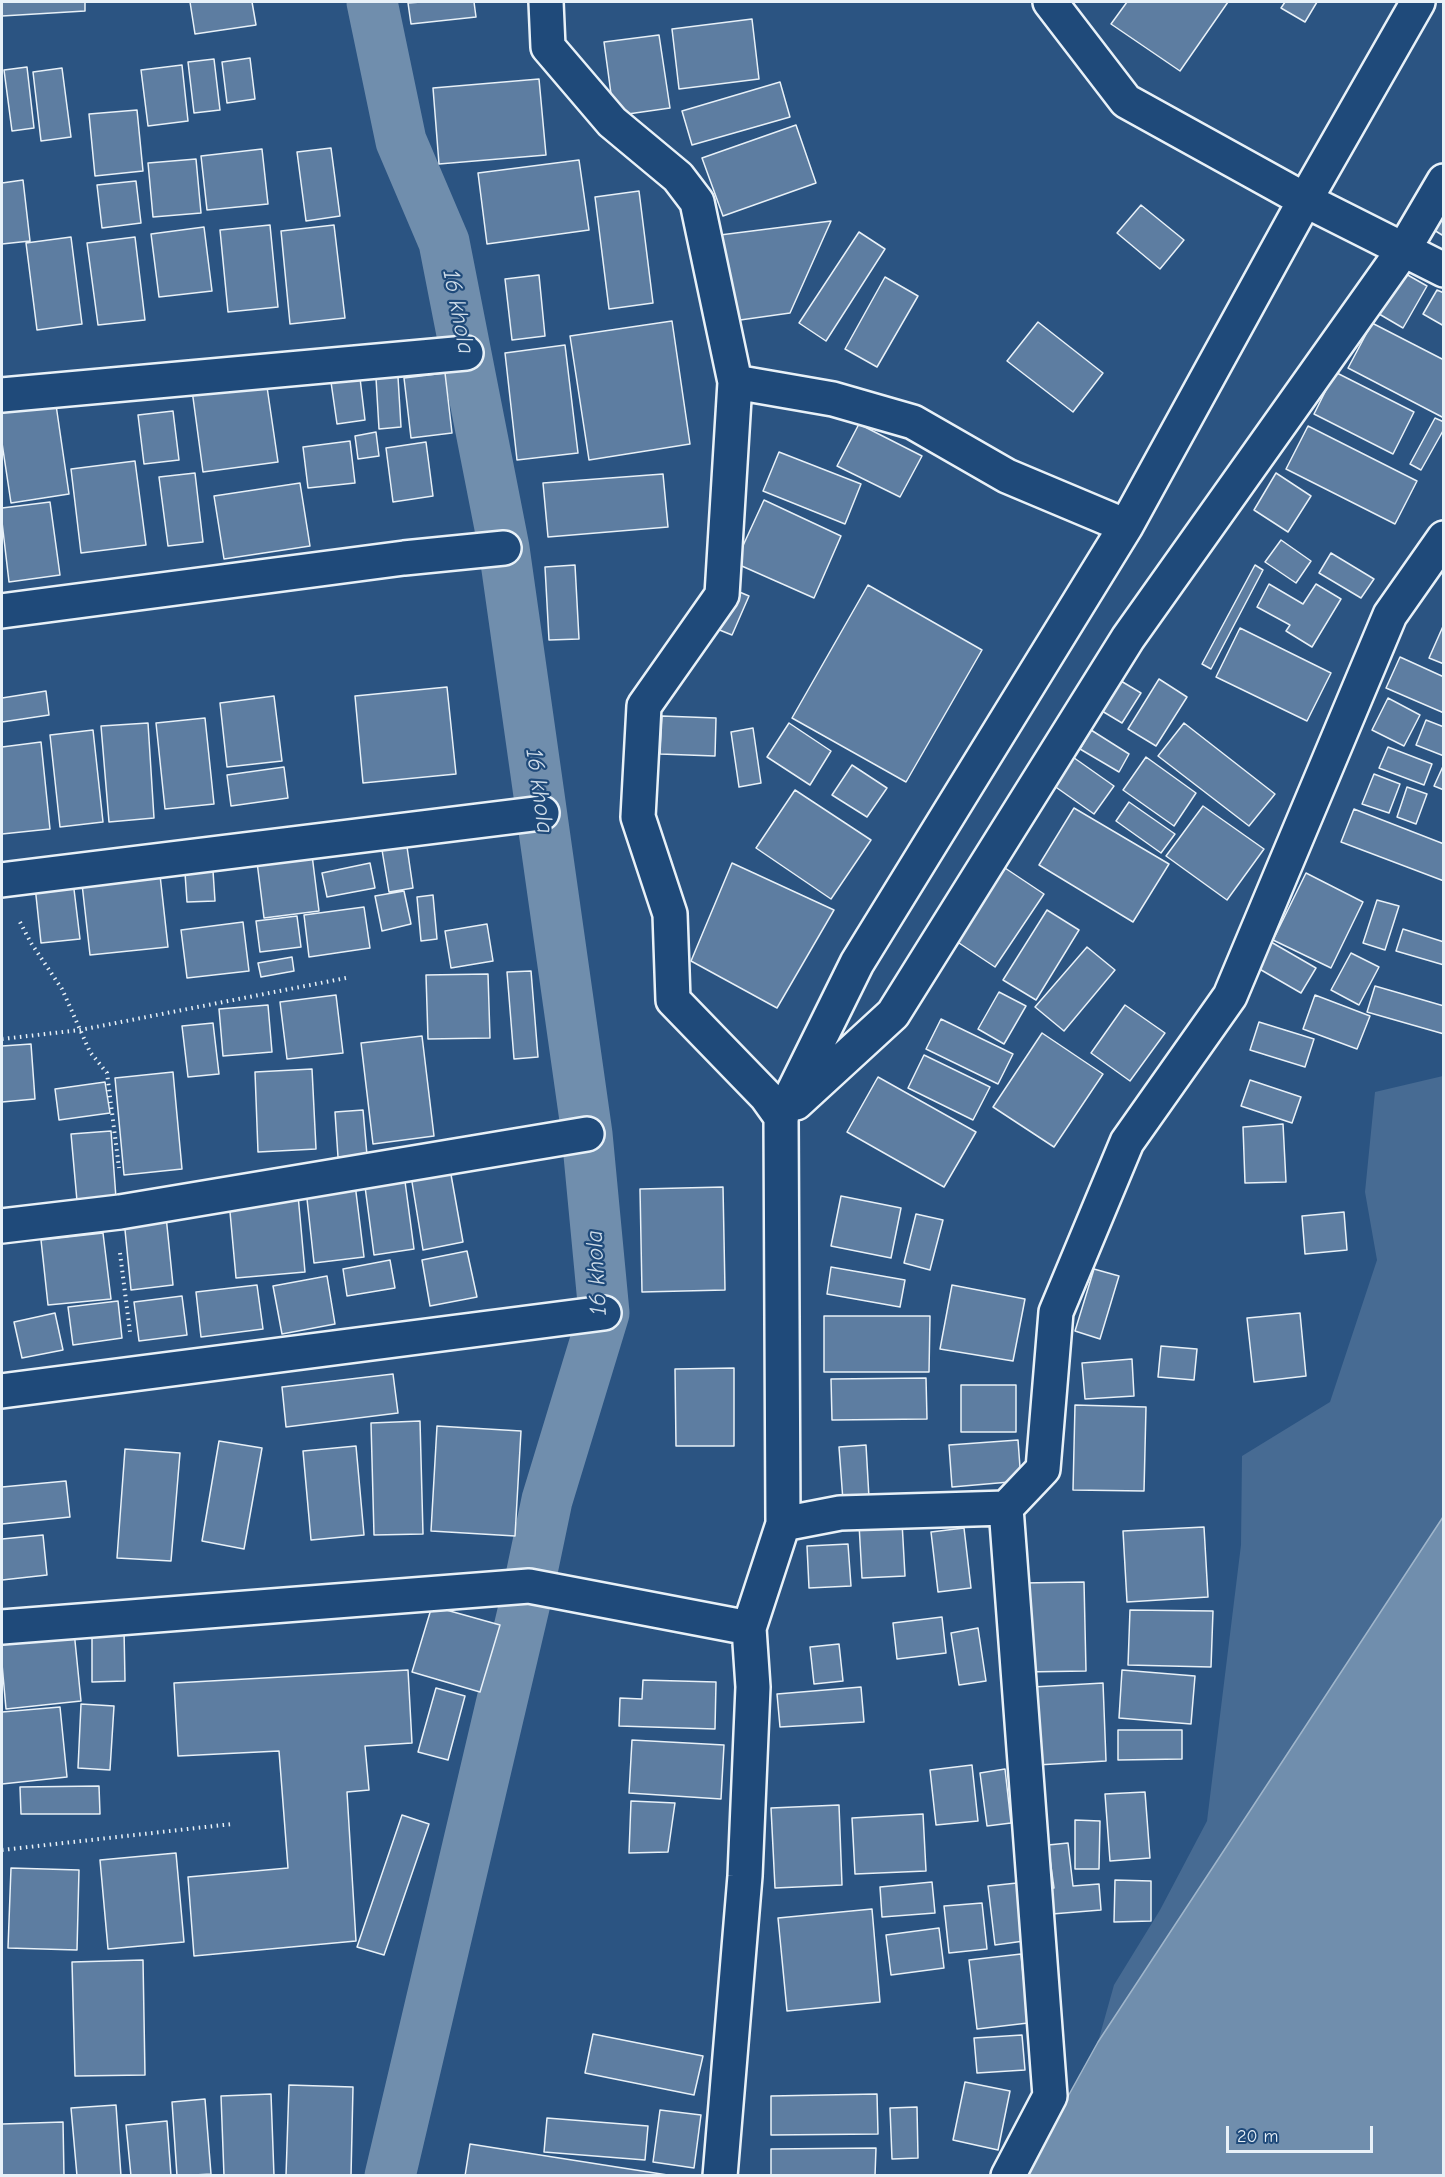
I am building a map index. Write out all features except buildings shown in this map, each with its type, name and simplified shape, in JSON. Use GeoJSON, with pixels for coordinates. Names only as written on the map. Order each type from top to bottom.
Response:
{"type":"FeatureCollection","features":[{"type":"Feature","properties":{"kind":"street"},"geometry":{"type":"LineString","coordinates":[[546,2],[548,47],[612,122],[678,177],[697,201],[735,382],[722,595],[644,706],[638,817],[670,914],[673,999],[766,1096],[781,1116]]}},
{"type":"Feature","properties":{"kind":"street"},"geometry":{"type":"LineString","coordinates":[[1050,2],[1126,101],[1305,200],[1443,270]]}},
{"type":"Feature","properties":{"kind":"street"},"geometry":{"type":"LineString","coordinates":[[720,2175],[745,1876],[753,1687],[749,1628],[783,1524],[781,1116],[857,963],[1126,526],[1305,200],[1418,2]]}},
{"type":"Feature","properties":{"kind":"street"},"geometry":{"type":"LineString","coordinates":[[781,1116],[893,1014],[1128,638],[1404,249],[1443,181]]}},
{"type":"Feature","properties":{"kind":"street"},"geometry":{"type":"LineString","coordinates":[[2,395],[466,353]]}},
{"type":"Feature","properties":{"kind":"street"},"geometry":{"type":"LineString","coordinates":[[735,382],[833,399],[913,422],[1006,476],[1126,526]]}},
{"type":"Feature","properties":{"kind":"street"},"geometry":{"type":"LineString","coordinates":[[783,1524],[840,1513],[1006,1508],[1043,1469],[1056,1312],[1127,1142],[1230,996],[1390,615],[1443,538]]}},
{"type":"Feature","properties":{"kind":"street"},"geometry":{"type":"LineString","coordinates":[[2,611],[404,558],[504,548]]}},
{"type":"Feature","properties":{"kind":"street"},"geometry":{"type":"LineString","coordinates":[[2,880],[542,813]]}},
{"type":"Feature","properties":{"kind":"street"},"geometry":{"type":"LineString","coordinates":[[2,1226],[120,1212],[587,1134]]}},
{"type":"Feature","properties":{"kind":"street"},"geometry":{"type":"LineString","coordinates":[[2,1390],[604,1313]]}},
{"type":"Feature","properties":{"kind":"street"},"geometry":{"type":"LineString","coordinates":[[1006,1508],[1050,2096],[1008,2175]]}},
{"type":"Feature","properties":{"kind":"street"},"geometry":{"type":"LineString","coordinates":[[2,1627],[529,1586],[749,1628]]}},
{"type":"Feature","properties":{"kind":"path"},"geometry":{"type":"LineString","coordinates":[[16,915],[31,943],[62,989],[90,1052],[107,1073],[120,1180],[118,1228],[131,1342],[142,1372]]}},
{"type":"Feature","properties":{"kind":"path"},"geometry":{"type":"LineString","coordinates":[[2,1039],[80,1030],[346,978]]}},
{"type":"Feature","properties":{"kind":"path"},"geometry":{"type":"LineString","coordinates":[[2,1850],[232,1824]]}},
{"type":"Feature","properties":{"kind":"shaded area"},"geometry":{"type":"Polygon","coordinates":[[[1443,1076],[1443,1517],[1098,2042],[1114,1985],[1160,1910],[1207,1821],[1241,1545],[1242,1456],[1330,1402],[1377,1260],[1365,1192],[1375,1092],[1443,1076]]]}},
{"type":"Feature","properties":{"kind":"shaded area"},"geometry":{"type":"Polygon","coordinates":[[[1443,1517],[1443,2175],[1024,2176],[1098,2042],[1443,1517]]]}},
{"type":"Feature","properties":{"kind":"waterway","name":"16 khola"},"geometry":{"type":"LineString","coordinates":[[372,2],[401,141],[444,242],[504,548],[587,1134],[604,1313],[547,1500],[529,1586],[390,2176]]}}]}
